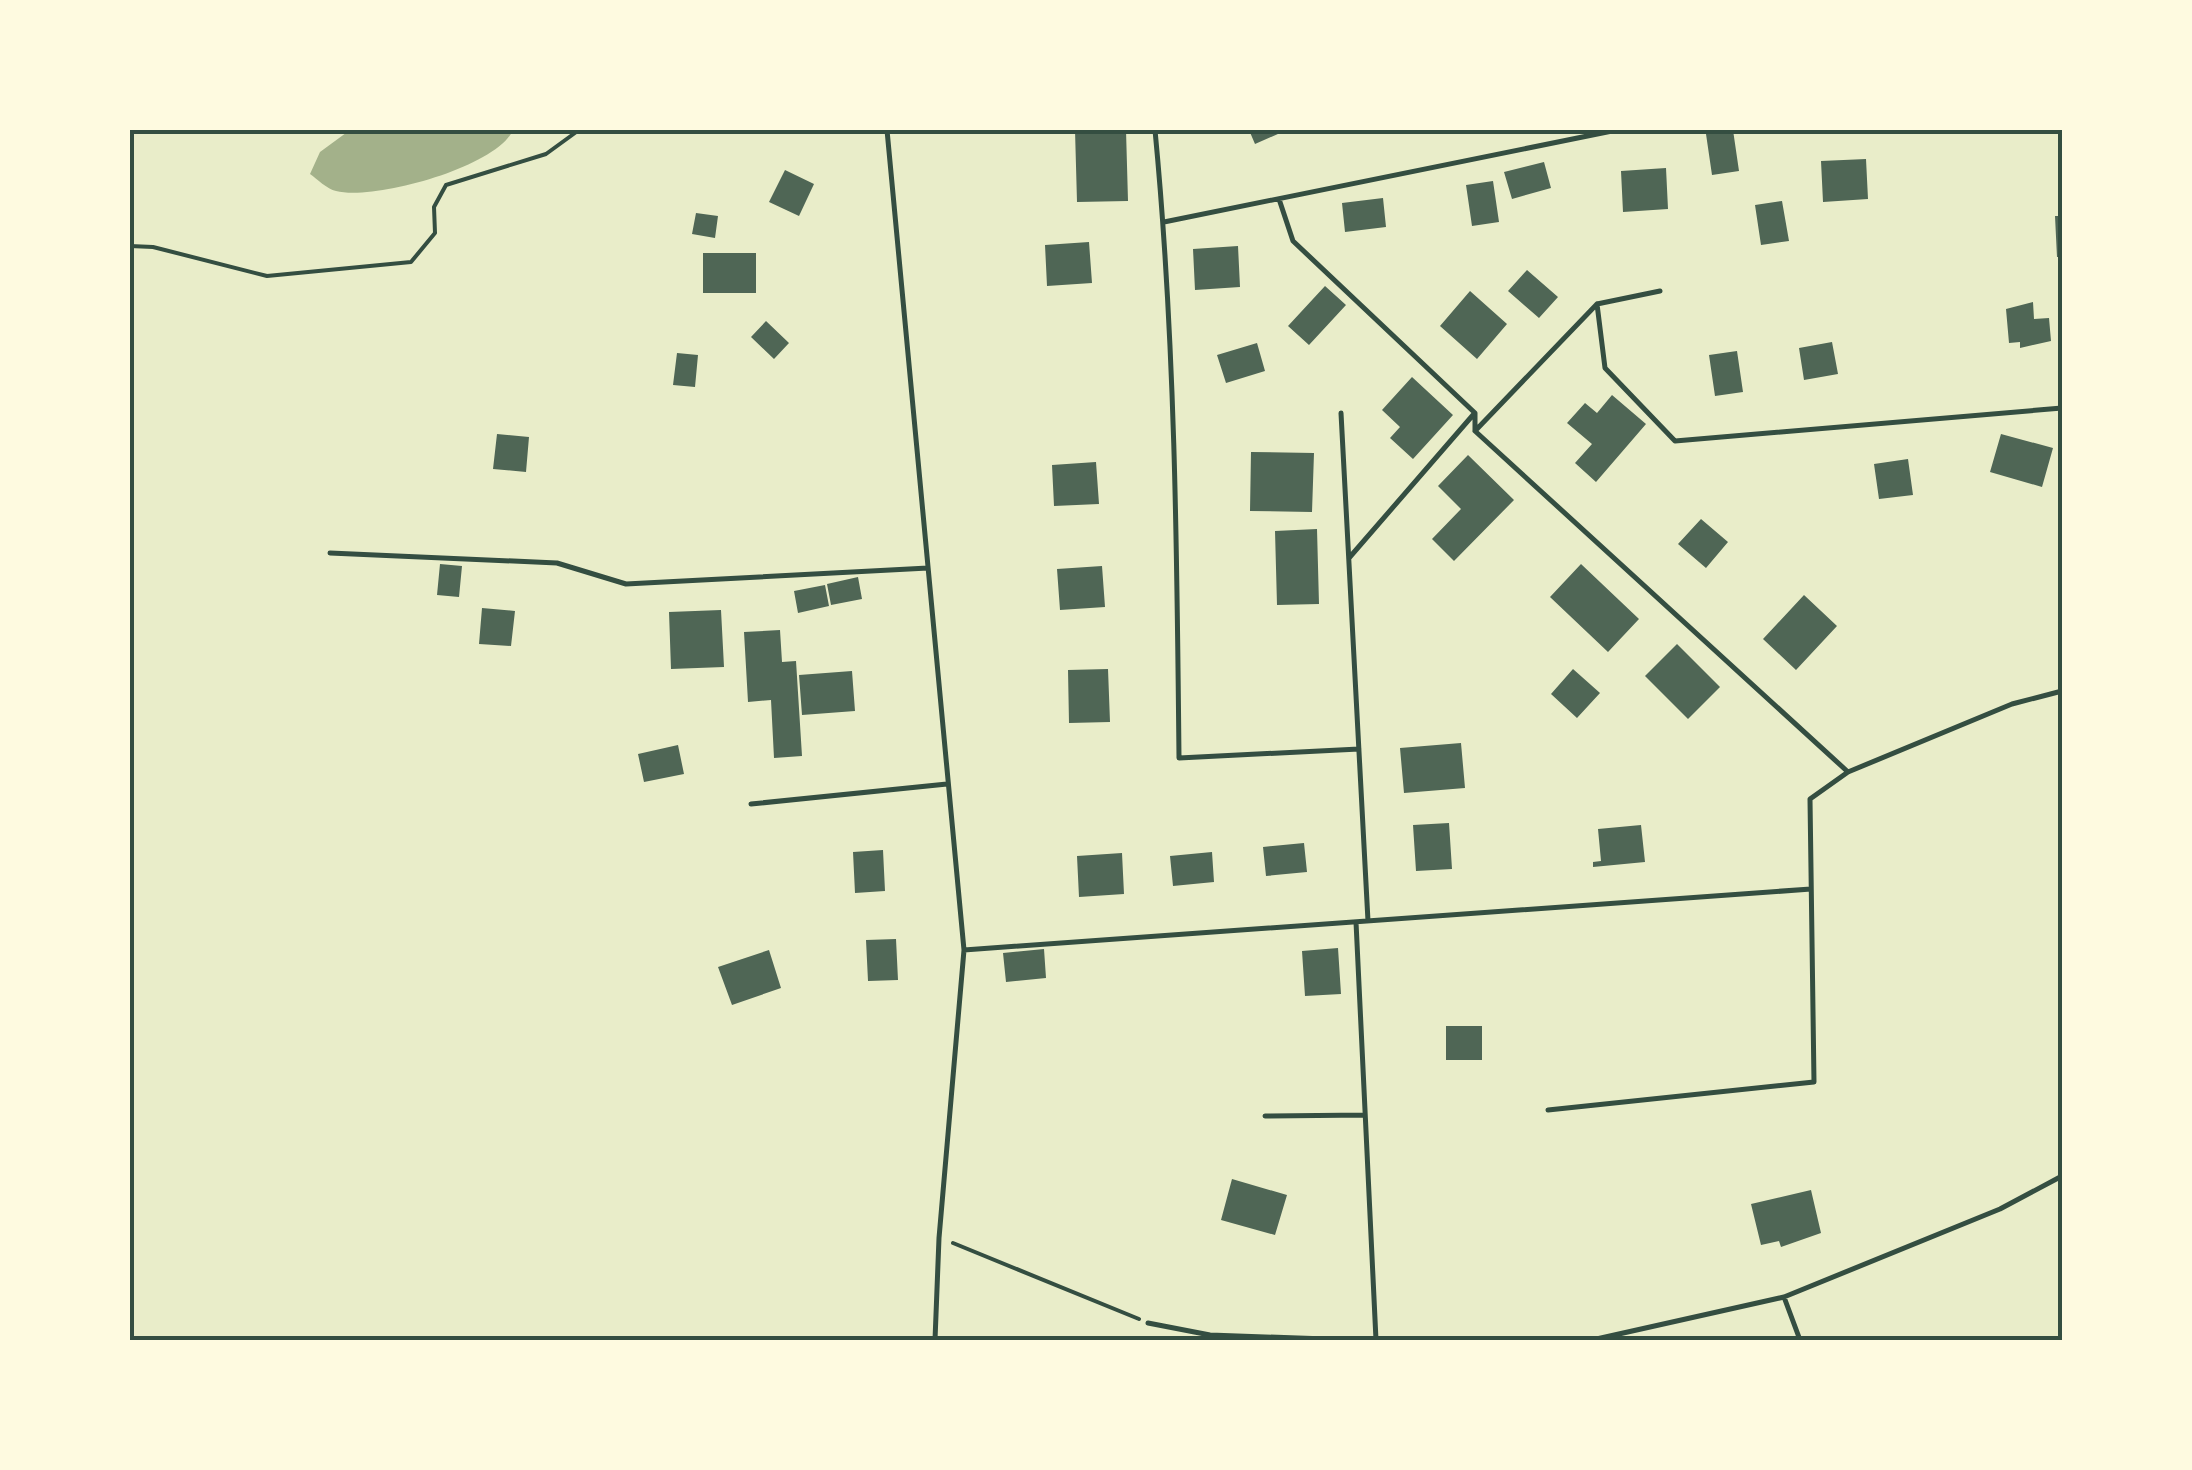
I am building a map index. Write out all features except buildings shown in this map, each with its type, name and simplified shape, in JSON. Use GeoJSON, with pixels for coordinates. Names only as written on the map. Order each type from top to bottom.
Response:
{"type":"FeatureCollection","features":[{"type":"Feature","properties":{"kind":"lane"},"geometry":{"type":"LineString","coordinates":[[887,130],[964,950],[935,1340]]}},
{"type":"Feature","properties":{"kind":"lane"},"geometry":{"type":"LineString","coordinates":[[1156,130],[1164,222],[1180,758],[1359,749]]}},
{"type":"Feature","properties":{"kind":"lane"},"geometry":{"type":"LineString","coordinates":[[1164,222],[1617,130]]}},
{"type":"Feature","properties":{"kind":"lane"},"geometry":{"type":"LineString","coordinates":[[1279,199],[1293,241],[1475,413],[1475,431],[1848,772]]}},
{"type":"Feature","properties":{"kind":"lane"},"geometry":{"type":"LineString","coordinates":[[1475,431],[1597,304],[1660,290]]}},
{"type":"Feature","properties":{"kind":"lane"},"geometry":{"type":"LineString","coordinates":[[1597,304],[1606,368],[1675,441],[2062,408]]}},
{"type":"Feature","properties":{"kind":"lane"},"geometry":{"type":"LineString","coordinates":[[1341,412],[1368,921]]}},
{"type":"Feature","properties":{"kind":"lane"},"geometry":{"type":"LineString","coordinates":[[1349,558],[1475,413]]}},
{"type":"Feature","properties":{"kind":"lane"},"geometry":{"type":"LineString","coordinates":[[330,553],[557,563],[626,584],[928,568]]}},
{"type":"Feature","properties":{"kind":"lane"},"geometry":{"type":"LineString","coordinates":[[1548,1110],[1814,1082],[1810,799],[1848,772],[2012,704],[2062,691]]}},
{"type":"Feature","properties":{"kind":"lane"},"geometry":{"type":"LineString","coordinates":[[752,804],[948,784]]}},
{"type":"Feature","properties":{"kind":"lane"},"geometry":{"type":"LineString","coordinates":[[964,950],[1811,889]]}},
{"type":"Feature","properties":{"kind":"lane"},"geometry":{"type":"LineString","coordinates":[[1356,922],[1376,1340]]}},
{"type":"Feature","properties":{"kind":"lane"},"geometry":{"type":"LineString","coordinates":[[1265,1116],[1365,1115]]}},
{"type":"Feature","properties":{"kind":"lane"},"geometry":{"type":"LineString","coordinates":[[1592,1340],[1784,1297],[2000,1208],[2062,1176]]}},
{"type":"Feature","properties":{"kind":"lane"},"geometry":{"type":"LineString","coordinates":[[1784,1297],[1800,1340]]}},
{"type":"Feature","properties":{"kind":"lane"},"geometry":{"type":"LineString","coordinates":[[1148,1323],[1210,1335],[1355,1340]]}},
{"type":"Feature","properties":{"kind":"path"},"geometry":{"type":"LineString","coordinates":[[130,246],[152,247],[267,276],[410,262],[435,234],[434,207],[446,185],[546,154],[579,130]]}},
{"type":"Feature","properties":{"kind":"path"},"geometry":{"type":"LineString","coordinates":[[940,1238],[1148,1323]]}},
{"type":"Feature","properties":{"kind":"shaded area"},"geometry":{"type":"Polygon","coordinates":[[[350,130],[513,130],[484,157],[460,168],[404,186],[354,193],[333,190],[310,174],[320,152],[350,130]]]}}]}
